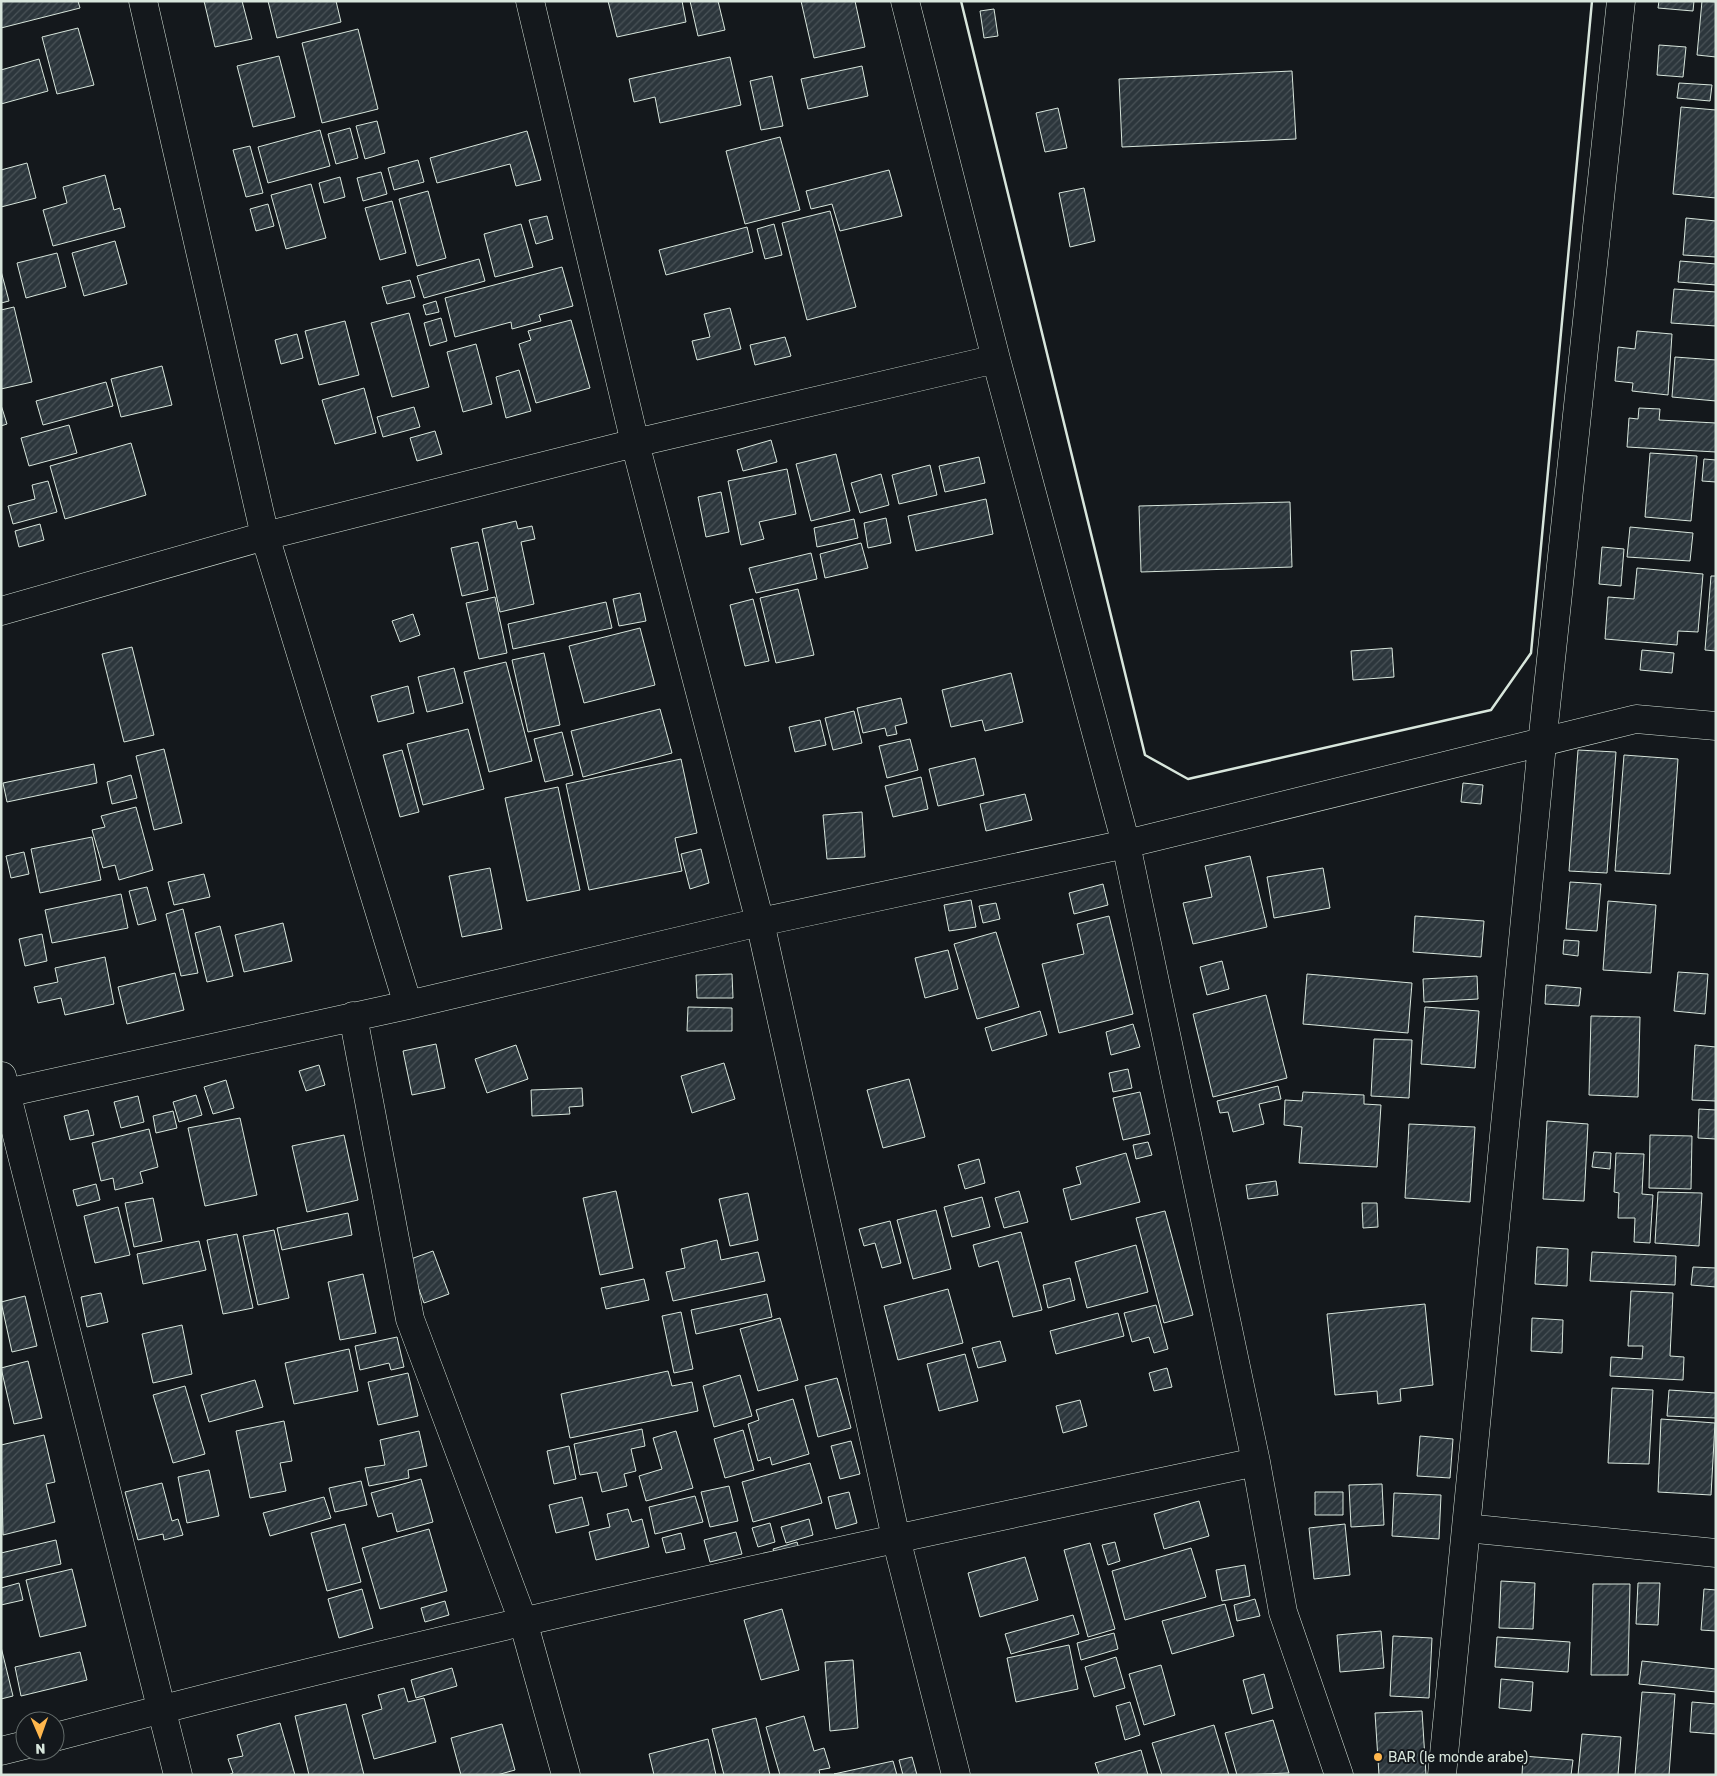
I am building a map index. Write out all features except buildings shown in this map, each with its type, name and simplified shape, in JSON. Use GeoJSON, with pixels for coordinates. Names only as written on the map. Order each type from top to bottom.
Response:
{"type":"FeatureCollection","features":[{"type":"Feature","properties":{"kind":"street"},"geometry":{"type":"LineString","coordinates":[[143,1],[264,536],[408,1005]]}},
{"type":"Feature","properties":{"kind":"street"},"geometry":{"type":"LineString","coordinates":[[530,1],[635,442],[760,922],[896,1538],[956,1775]]}},
{"type":"Feature","properties":{"kind":"street"},"geometry":{"type":"LineString","coordinates":[[905,1],[996,359],[1126,844],[1256,1462],[1283,1612],[1339,1775]]}},
{"type":"Feature","properties":{"kind":"street"},"geometry":{"type":"LineString","coordinates":[[1442,1775],[1542,744],[1621,1]]}},
{"type":"Feature","properties":{"kind":"street"},"geometry":{"type":"LineString","coordinates":[[1,611],[264,536],[635,442],[996,359]]}},
{"type":"Feature","properties":{"kind":"street"},"geometry":{"type":"LineString","coordinates":[[178,1775],[3,1087],[408,1005],[760,922],[1126,844],[1542,744],[1636,719],[1716,726]]}},
{"type":"Feature","properties":{"kind":"street"},"geometry":{"type":"LineString","coordinates":[[353,1016],[410,1319],[524,1621],[566,1775]]}},
{"type":"Feature","properties":{"kind":"street"},"geometry":{"type":"LineString","coordinates":[[65,1734],[524,1621],[896,1538],[1256,1462]]}},
{"type":"Feature","properties":{"kind":"street"},"geometry":{"type":"LineString","coordinates":[[1466,1528],[1716,1553]]}},
{"type":"Feature","properties":{"kind":"street"},"geometry":{"type":"LineString","coordinates":[[1,1751],[15,1748]]}},
{"type":"Feature","properties":{"kind":"wall"},"geometry":{"type":"LineString","coordinates":[[961,1],[1145,755],[1188,779],[1491,710],[1531,653],[1592,1]]}},
{"type":"Feature","properties":{"kind":"place","name":"BAR (le monde arabe)"},"geometry":{"type":"Point","coordinates":[1378,1757]}}]}
